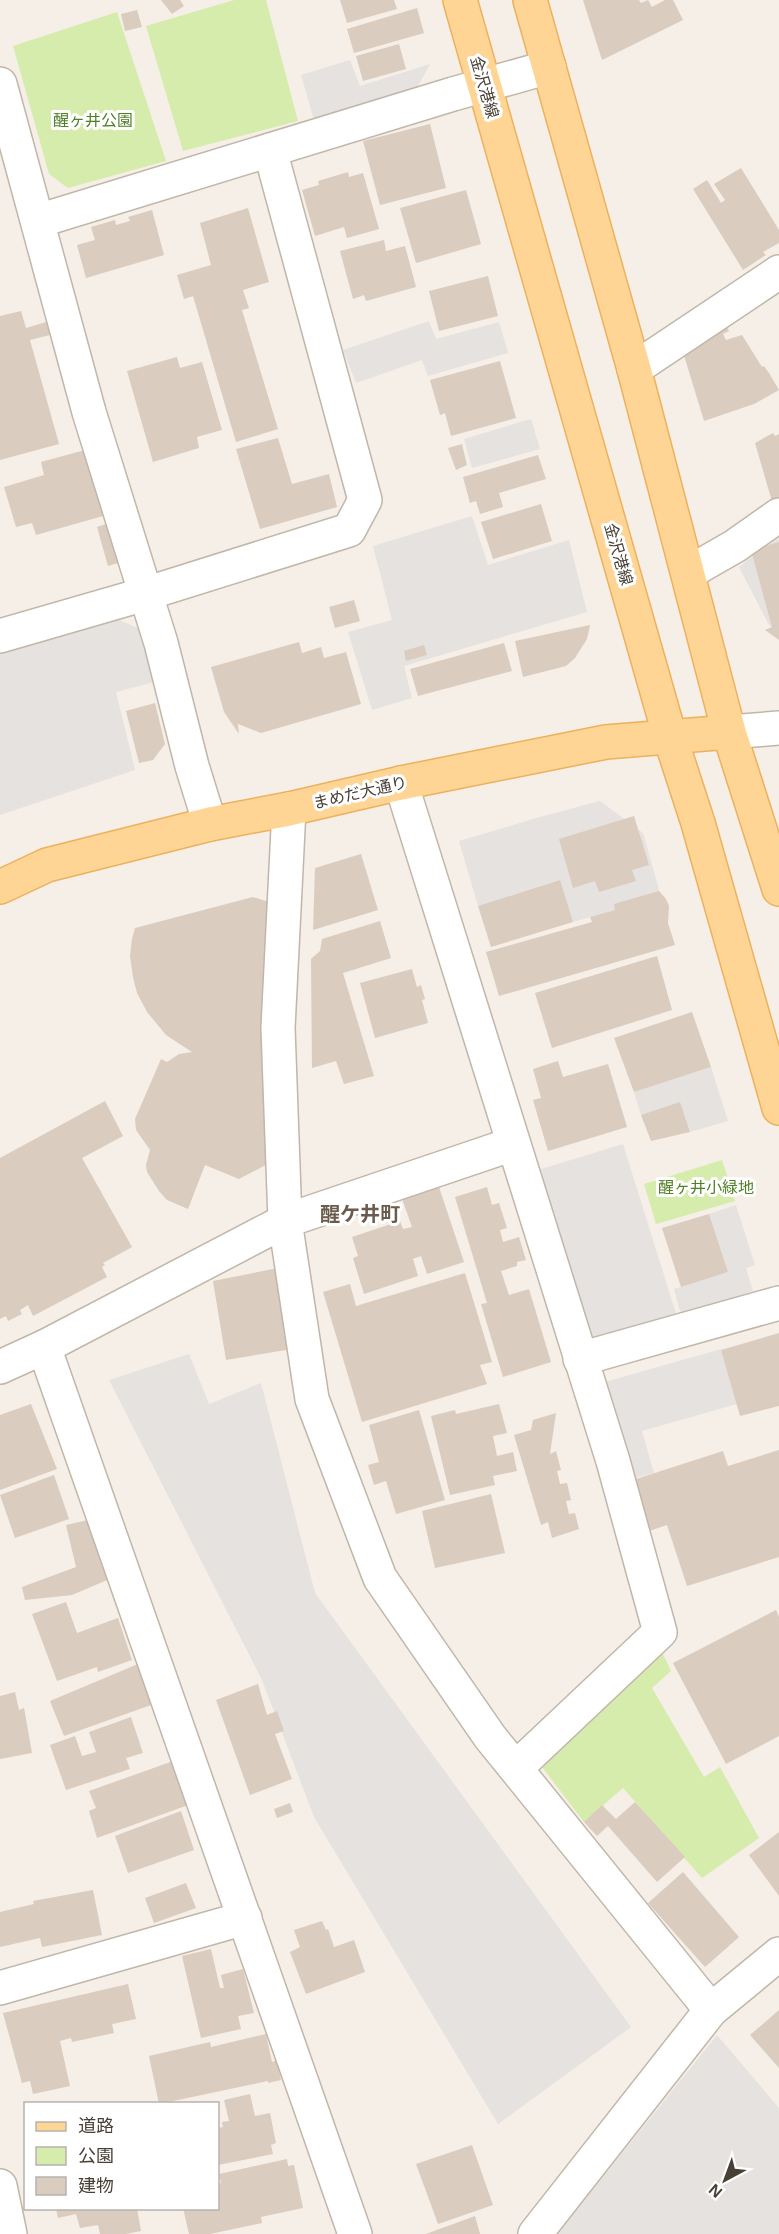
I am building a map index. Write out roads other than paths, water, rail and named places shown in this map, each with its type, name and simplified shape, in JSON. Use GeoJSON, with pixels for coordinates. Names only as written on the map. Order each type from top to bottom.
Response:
{"type":"FeatureCollection","features":[{"type":"Feature","properties":{"kind":"main road","name":"金沢港線"},"geometry":{"type":"LineString","coordinates":[[460,0],[670,737],[700,832],[779,1108]]}},
{"type":"Feature","properties":{"kind":"main road"},"geometry":{"type":"LineString","coordinates":[[530,0],[634,369],[729,732],[779,889]]}},
{"type":"Feature","properties":{"kind":"main road","name":"まめだ大通り"},"geometry":{"type":"LineString","coordinates":[[0,887],[47,865],[210,824],[400,783],[606,742],[729,732]]}},
{"type":"Feature","properties":{"kind":"street"},"geometry":{"type":"LineString","coordinates":[[38,221],[549,67]]}},
{"type":"Feature","properties":{"kind":"street"},"geometry":{"type":"LineString","coordinates":[[0,84],[89,412],[161,643],[192,766],[210,824]]}},
{"type":"Feature","properties":{"kind":"street"},"geometry":{"type":"LineString","coordinates":[[0,636],[145,594],[349,530],[365,500],[270,150]]}},
{"type":"Feature","properties":{"kind":"street"},"geometry":{"type":"LineString","coordinates":[[634,369],[779,272]]}},
{"type":"Feature","properties":{"kind":"street"},"geometry":{"type":"LineString","coordinates":[[688,573],[735,546],[779,515]]}},
{"type":"Feature","properties":{"kind":"street"},"geometry":{"type":"LineString","coordinates":[[729,732],[779,728]]}},
{"type":"Feature","properties":{"kind":"street"},"geometry":{"type":"LineString","coordinates":[[400,783],[612,1461],[660,1632],[516,1768]]}},
{"type":"Feature","properties":{"kind":"street"},"geometry":{"type":"LineString","coordinates":[[289,808],[278,1028],[285,1221],[312,1399],[380,1578],[490,1737],[711,2010]]}},
{"type":"Feature","properties":{"kind":"street"},"geometry":{"type":"LineString","coordinates":[[0,1367],[44,1347],[285,1221],[513,1144]]}},
{"type":"Feature","properties":{"kind":"street"},"geometry":{"type":"LineString","coordinates":[[580,1359],[779,1303]]}},
{"type":"Feature","properties":{"kind":"street"},"geometry":{"type":"LineString","coordinates":[[44,1347],[355,2234]]}},
{"type":"Feature","properties":{"kind":"street"},"geometry":{"type":"LineString","coordinates":[[0,1989],[244,1918]]}},
{"type":"Feature","properties":{"kind":"street"},"geometry":{"type":"LineString","coordinates":[[535,2234],[711,2010],[779,1954]]}},
{"type":"Feature","properties":{"kind":"street"},"geometry":{"type":"LineString","coordinates":[[0,2186],[10,2234]]}},
{"type":"Feature","properties":{"kind":"district","name":"醒ケ井町"},"geometry":{"type":"Point","coordinates":[360,1214]}},
{"type":"Feature","properties":{"kind":"park label","name":"醒ヶ井公園"},"geometry":{"type":"Point","coordinates":[93,120]}},
{"type":"Feature","properties":{"kind":"park label","name":"醒ヶ井小緑地"},"geometry":{"type":"Point","coordinates":[706,1187]}}]}
